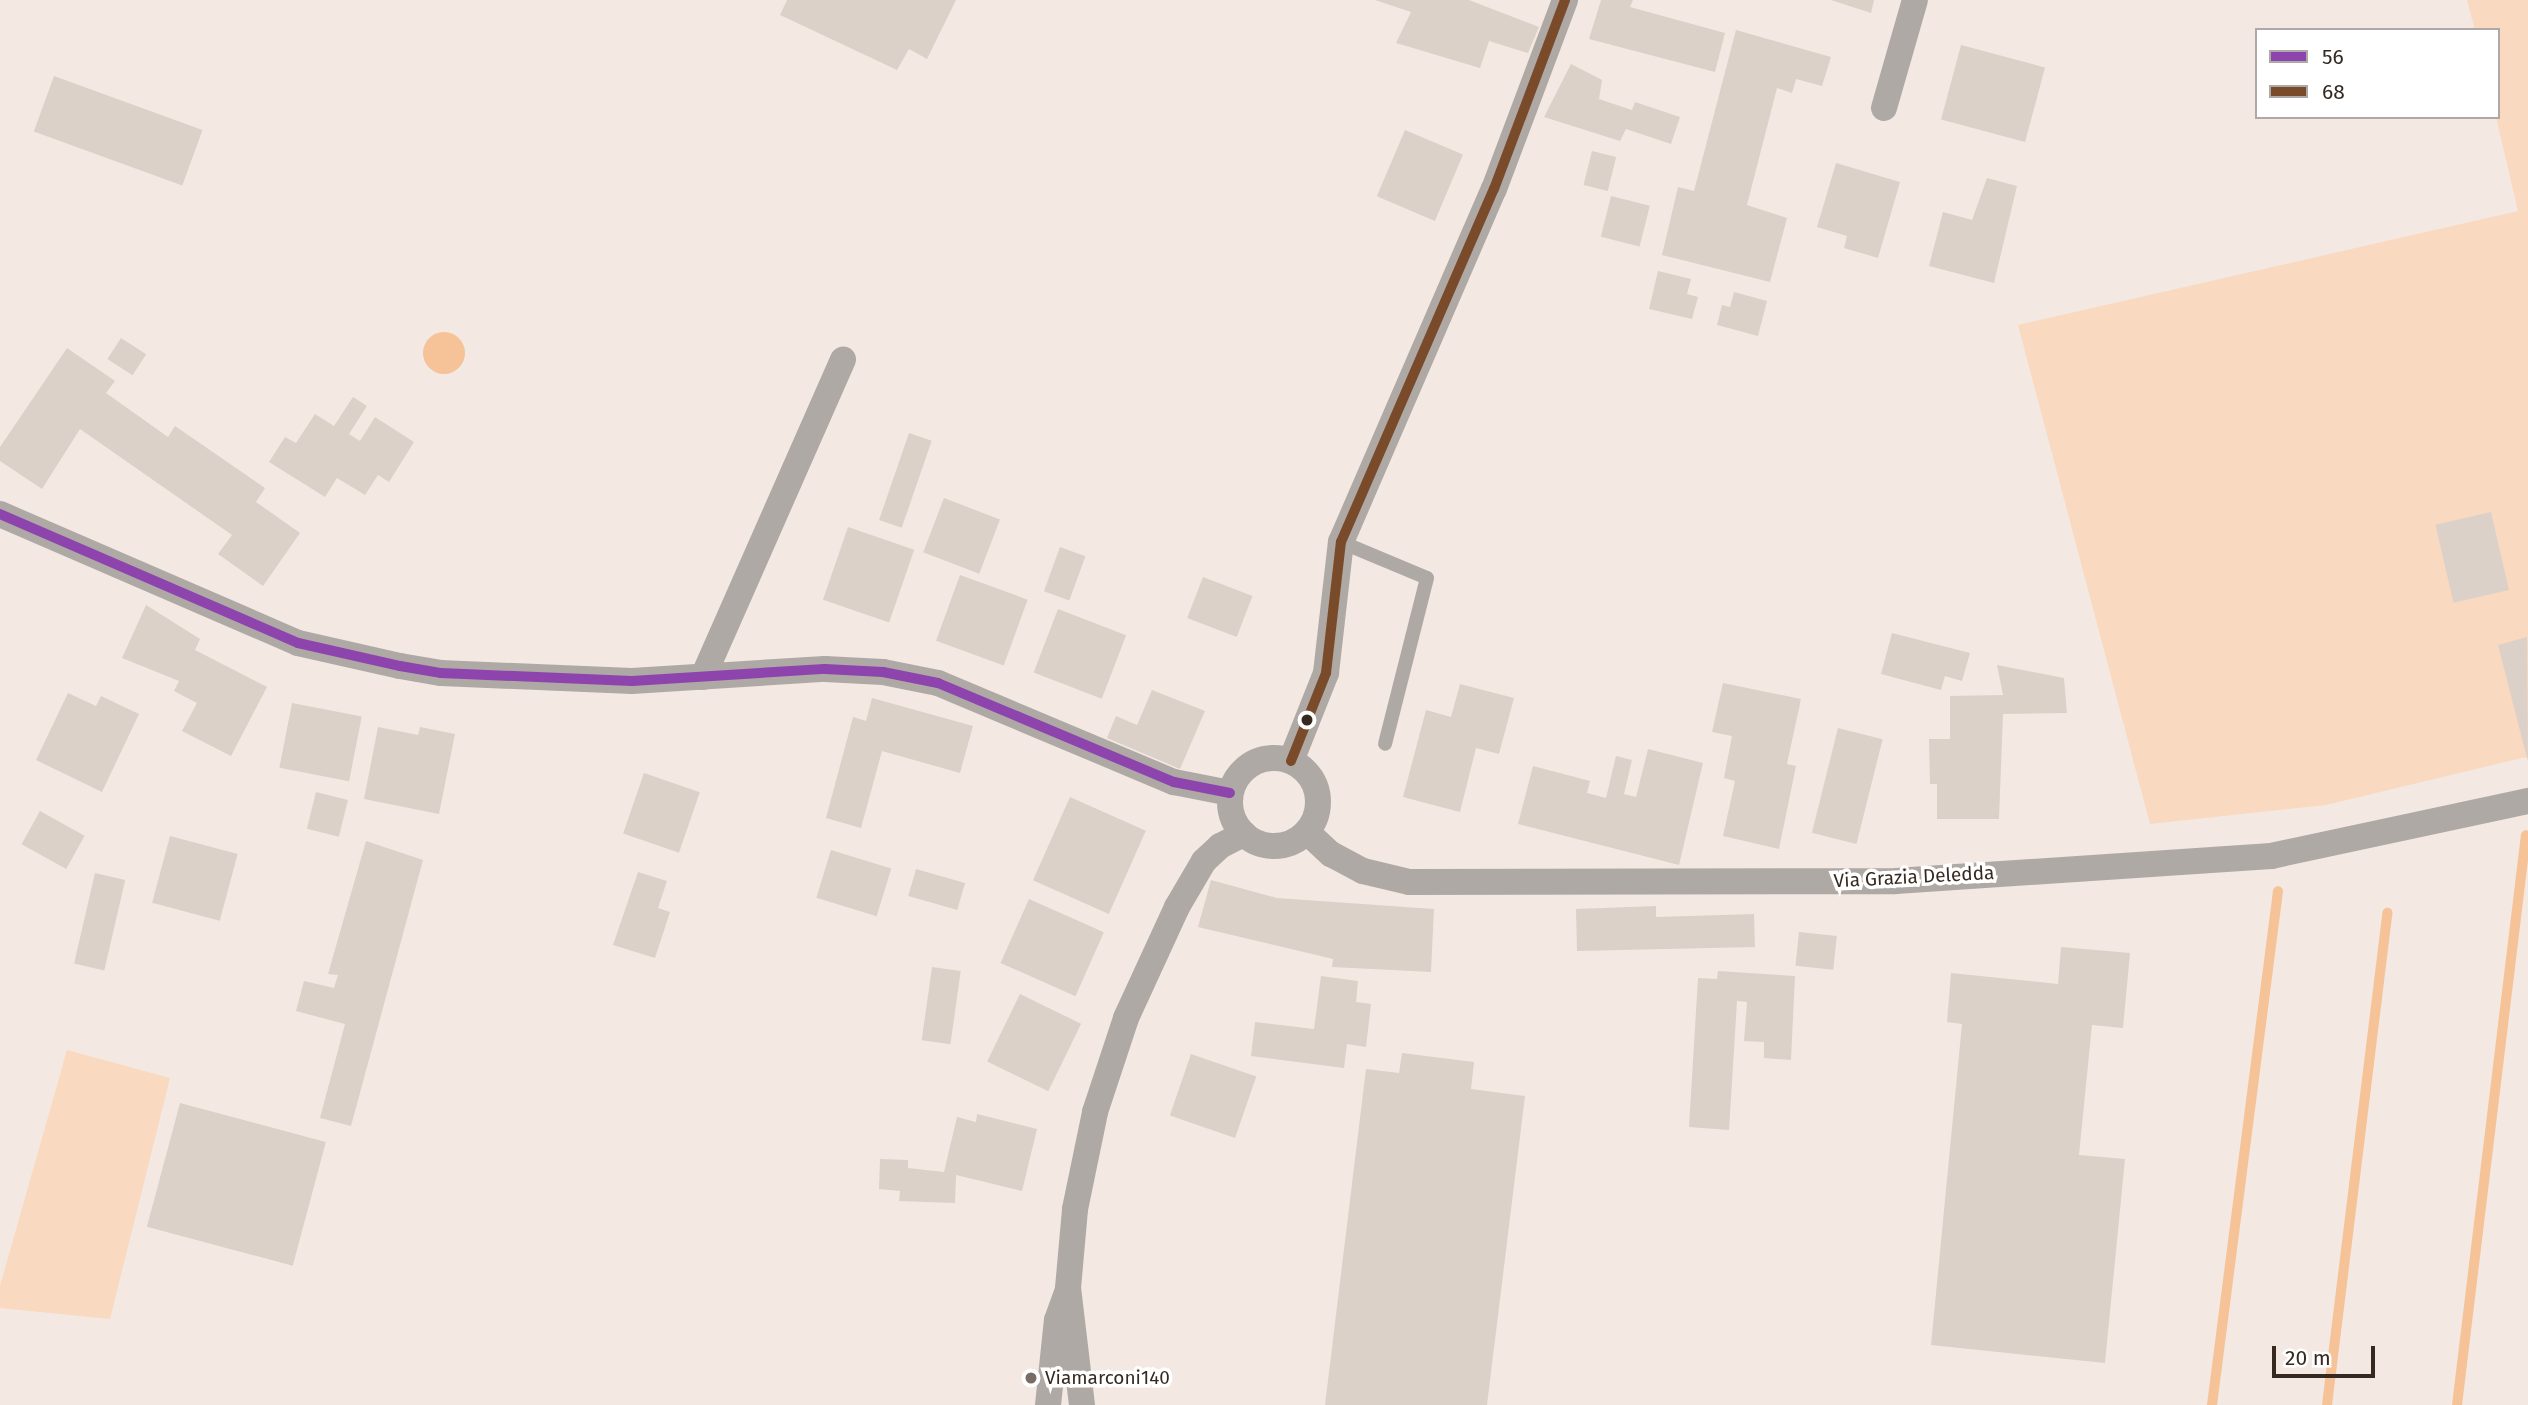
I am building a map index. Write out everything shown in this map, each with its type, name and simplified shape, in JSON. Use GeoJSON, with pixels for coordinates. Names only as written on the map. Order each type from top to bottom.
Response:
{"type":"FeatureCollection","features":[{"type":"Feature","properties":{"kind":"street"},"geometry":{"type":"LineString","coordinates":[[1291,761],[1326,673],[1341,542],[1494,189],[1565,0]]}},
{"type":"Feature","properties":{"kind":"street"},"geometry":{"type":"LineString","coordinates":[[1884,108],[1914,0]]}},
{"type":"Feature","properties":{"kind":"street"},"geometry":{"type":"LineString","coordinates":[[703,677],[843,359]]}},
{"type":"Feature","properties":{"kind":"street"},"geometry":{"type":"LineString","coordinates":[[0,514],[298,643],[440,673],[632,681],[825,669],[883,672],[938,683],[1174,782],[1230,793]]}},
{"type":"Feature","properties":{"kind":"street"},"geometry":{"type":"LineString","coordinates":[[1260,760],[1291,761],[1305,769],[1318,796],[1318,812],[1307,832],[1280,846],[1257,843],[1244,834],[1235,822],[1230,793],[1236,779],[1260,760]]}},
{"type":"Feature","properties":{"kind":"street","name":"Via Grazia Deledda"},"geometry":{"type":"LineString","coordinates":[[1307,832],[1331,854],[1363,871],[1409,882],[1896,881],[2270,856],[2528,801]]}},
{"type":"Feature","properties":{"kind":"street"},"geometry":{"type":"LineString","coordinates":[[1048,1405],[1057,1320],[1068,1288],[1084,1160],[1126,1018],[1177,907],[1204,861],[1220,846],[1244,834]]}},
{"type":"Feature","properties":{"kind":"street"},"geometry":{"type":"LineString","coordinates":[[1068,1288],[1082,1405]]}},
{"type":"Feature","properties":{"kind":"lane"},"geometry":{"type":"LineString","coordinates":[[1341,542],[1427,578],[1385,744]]}},
{"type":"Feature","properties":{"kind":"shaded area"},"geometry":{"type":"Polygon","coordinates":[[[2467,0],[2528,0],[2528,761],[2526,757],[2326,805],[2150,824],[2018,325],[2518,211],[2496,119],[2500,119],[2500,28],[2474,28],[2467,0]]]}},
{"type":"Feature","properties":{"kind":"shaded area"},"geometry":{"type":"Polygon","coordinates":[[[444,332],[459,338],[465,353],[459,368],[444,374],[429,368],[423,353],[429,338],[444,332]]]}},
{"type":"Feature","properties":{"kind":"shaded area"},"geometry":{"type":"Polygon","coordinates":[[[67,1050],[170,1078],[110,1319],[0,1308],[0,1286],[67,1050]]]}},
{"type":"Feature","properties":{"kind":"building"},"geometry":{"type":"Polygon","coordinates":[[[787,0],[956,0],[927,59],[909,49],[897,70],[780,15],[787,0]]]}},
{"type":"Feature","properties":{"kind":"building"},"geometry":{"type":"Polygon","coordinates":[[[1375,0],[1469,0],[1539,27],[1528,53],[1489,41],[1480,68],[1396,43],[1411,12],[1375,0]]]}},
{"type":"Feature","properties":{"kind":"building"},"geometry":{"type":"Polygon","coordinates":[[[1601,0],[1633,0],[1630,7],[1725,33],[1715,72],[1589,39],[1601,0]]]}},
{"type":"Feature","properties":{"kind":"building"},"geometry":{"type":"Polygon","coordinates":[[[1831,0],[1874,0],[1871,13],[1831,0]]]}},
{"type":"Feature","properties":{"kind":"building"},"geometry":{"type":"Polygon","coordinates":[[[1736,30],[1831,57],[1822,86],[1796,79],[1792,93],[1777,88],[1747,205],[1787,218],[1770,282],[1662,255],[1678,187],[1694,191],[1736,30]]]}},
{"type":"Feature","properties":{"kind":"building"},"geometry":{"type":"Polygon","coordinates":[[[1961,45],[2045,68],[2025,142],[1941,119],[1961,45]]]}},
{"type":"Feature","properties":{"kind":"building"},"geometry":{"type":"Polygon","coordinates":[[[1571,64],[1602,80],[1599,99],[1632,110],[1635,102],[1680,117],[1671,144],[1626,129],[1620,141],[1544,117],[1571,64]]]}},
{"type":"Feature","properties":{"kind":"building"},"geometry":{"type":"Polygon","coordinates":[[[54,76],[202,130],[182,185],[34,131],[54,76]]]}},
{"type":"Feature","properties":{"kind":"building"},"geometry":{"type":"Polygon","coordinates":[[[1405,130],[1463,155],[1435,221],[1377,196],[1405,130]]]}},
{"type":"Feature","properties":{"kind":"building"},"geometry":{"type":"Polygon","coordinates":[[[1592,151],[1616,157],[1608,191],[1584,185],[1592,151]]]}},
{"type":"Feature","properties":{"kind":"building"},"geometry":{"type":"Polygon","coordinates":[[[1836,163],[1900,182],[1878,258],[1844,248],[1847,236],[1817,227],[1836,163]]]}},
{"type":"Feature","properties":{"kind":"building"},"geometry":{"type":"Polygon","coordinates":[[[1987,178],[2017,186],[1994,283],[1929,266],[1943,212],[1972,220],[1987,178]]]}},
{"type":"Feature","properties":{"kind":"building"},"geometry":{"type":"Polygon","coordinates":[[[1611,196],[1650,206],[1640,246],[1601,237],[1611,196]]]}},
{"type":"Feature","properties":{"kind":"building"},"geometry":{"type":"Polygon","coordinates":[[[1658,271],[1691,279],[1687,294],[1698,297],[1692,319],[1649,309],[1658,271]]]}},
{"type":"Feature","properties":{"kind":"building"},"geometry":{"type":"Polygon","coordinates":[[[1734,292],[1767,301],[1758,336],[1717,325],[1722,305],[1730,307],[1734,292]]]}},
{"type":"Feature","properties":{"kind":"building"},"geometry":{"type":"Polygon","coordinates":[[[121,338],[146,354],[133,375],[107,359],[121,338]]]}},
{"type":"Feature","properties":{"kind":"building"},"geometry":{"type":"Polygon","coordinates":[[[67,348],[115,381],[106,393],[168,437],[175,426],[265,488],[256,502],[300,533],[263,586],[218,554],[232,535],[80,429],[42,489],[0,461],[0,447],[67,348]]]}},
{"type":"Feature","properties":{"kind":"building"},"geometry":{"type":"Polygon","coordinates":[[[353,397],[367,406],[349,434],[360,441],[375,417],[414,442],[389,482],[378,475],[365,495],[337,478],[325,497],[269,462],[285,437],[296,443],[315,414],[334,426],[353,397]]]}},
{"type":"Feature","properties":{"kind":"building"},"geometry":{"type":"Polygon","coordinates":[[[909,433],[932,441],[902,528],[879,520],[909,433]]]}},
{"type":"Feature","properties":{"kind":"building"},"geometry":{"type":"Polygon","coordinates":[[[944,498],[1000,520],[979,574],[923,552],[944,498]]]}},
{"type":"Feature","properties":{"kind":"building"},"geometry":{"type":"Polygon","coordinates":[[[2491,512],[2509,590],[2453,603],[2435,525],[2491,512]]]}},
{"type":"Feature","properties":{"kind":"building"},"geometry":{"type":"Polygon","coordinates":[[[848,527],[914,550],[889,623],[823,600],[848,527]]]}},
{"type":"Feature","properties":{"kind":"building"},"geometry":{"type":"Polygon","coordinates":[[[1060,547],[1085,556],[1069,600],[1044,591],[1060,547]]]}},
{"type":"Feature","properties":{"kind":"building"},"geometry":{"type":"Polygon","coordinates":[[[960,575],[1028,600],[1004,665],[936,641],[960,575]]]}},
{"type":"Feature","properties":{"kind":"building"},"geometry":{"type":"Polygon","coordinates":[[[1203,577],[1252,596],[1237,637],[1187,618],[1203,577]]]}},
{"type":"Feature","properties":{"kind":"building"},"geometry":{"type":"Polygon","coordinates":[[[146,605],[200,639],[195,650],[267,687],[231,756],[182,731],[197,703],[174,691],[179,681],[122,658],[146,605]]]}},
{"type":"Feature","properties":{"kind":"building"},"geometry":{"type":"Polygon","coordinates":[[[1058,609],[1126,635],[1102,699],[1034,672],[1058,609]]]}},
{"type":"Feature","properties":{"kind":"building"},"geometry":{"type":"Polygon","coordinates":[[[1892,633],[1970,653],[1962,681],[1945,676],[1941,690],[1881,674],[1892,633]]]}},
{"type":"Feature","properties":{"kind":"building"},"geometry":{"type":"Polygon","coordinates":[[[2527,637],[2528,758],[2498,645],[2527,637]]]}},
{"type":"Feature","properties":{"kind":"building"},"geometry":{"type":"Polygon","coordinates":[[[1997,665],[2064,678],[2067,713],[2003,714],[1999,819],[1937,819],[1937,784],[1930,784],[1929,739],[1950,739],[1950,696],[2003,695],[1997,665]]]}},
{"type":"Feature","properties":{"kind":"building"},"geometry":{"type":"Polygon","coordinates":[[[1723,683],[1801,699],[1787,764],[1796,766],[1779,849],[1723,836],[1735,781],[1724,778],[1732,736],[1712,732],[1723,683]]]}},
{"type":"Feature","properties":{"kind":"building"},"geometry":{"type":"Polygon","coordinates":[[[1460,684],[1514,698],[1499,754],[1476,748],[1460,812],[1403,797],[1426,710],[1451,717],[1460,684]]]}},
{"type":"Feature","properties":{"kind":"building"},"geometry":{"type":"Polygon","coordinates":[[[1152,690],[1205,711],[1180,769],[1107,738],[1116,716],[1137,725],[1152,690]]]}},
{"type":"Feature","properties":{"kind":"building"},"geometry":{"type":"Polygon","coordinates":[[[68,693],[96,706],[101,696],[139,714],[102,792],[36,760],[68,693]]]}},
{"type":"Feature","properties":{"kind":"building"},"geometry":{"type":"Polygon","coordinates":[[[872,698],[973,726],[960,773],[882,751],[861,828],[826,818],[853,717],[866,721],[872,698]]]}},
{"type":"Feature","properties":{"kind":"building"},"geometry":{"type":"Polygon","coordinates":[[[292,703],[362,717],[349,781],[279,768],[292,703]]]}},
{"type":"Feature","properties":{"kind":"building"},"geometry":{"type":"Polygon","coordinates":[[[378,727],[418,735],[420,727],[455,734],[439,814],[364,799],[378,727]]]}},
{"type":"Feature","properties":{"kind":"building"},"geometry":{"type":"Polygon","coordinates":[[[1838,728],[1883,739],[1857,844],[1812,833],[1838,728]]]}},
{"type":"Feature","properties":{"kind":"building"},"geometry":{"type":"Polygon","coordinates":[[[1648,749],[1703,763],[1679,865],[1518,824],[1533,766],[1590,781],[1587,793],[1606,798],[1616,756],[1632,760],[1624,794],[1636,797],[1648,749]]]}},
{"type":"Feature","properties":{"kind":"building"},"geometry":{"type":"Polygon","coordinates":[[[644,773],[700,792],[679,853],[623,834],[644,773]]]}},
{"type":"Feature","properties":{"kind":"building"},"geometry":{"type":"Polygon","coordinates":[[[316,792],[348,800],[339,837],[307,829],[316,792]]]}},
{"type":"Feature","properties":{"kind":"building"},"geometry":{"type":"Polygon","coordinates":[[[1070,797],[1146,831],[1109,914],[1033,880],[1070,797]]]}},
{"type":"Feature","properties":{"kind":"building"},"geometry":{"type":"Polygon","coordinates":[[[40,811],[85,836],[66,869],[22,844],[40,811]]]}},
{"type":"Feature","properties":{"kind":"building"},"geometry":{"type":"Polygon","coordinates":[[[170,836],[238,854],[220,921],[152,903],[170,836]]]}},
{"type":"Feature","properties":{"kind":"building"},"geometry":{"type":"Polygon","coordinates":[[[366,841],[423,860],[351,1126],[320,1118],[345,1024],[296,1011],[304,981],[334,988],[338,975],[328,974],[366,841]]]}},
{"type":"Feature","properties":{"kind":"building"},"geometry":{"type":"Polygon","coordinates":[[[831,850],[891,868],[877,916],[816,898],[831,850]]]}},
{"type":"Feature","properties":{"kind":"building"},"geometry":{"type":"Polygon","coordinates":[[[916,869],[965,883],[957,910],[908,896],[916,869]]]}},
{"type":"Feature","properties":{"kind":"building"},"geometry":{"type":"Polygon","coordinates":[[[638,872],[667,881],[658,908],[670,912],[655,958],[613,945],[638,872]]]}},
{"type":"Feature","properties":{"kind":"building"},"geometry":{"type":"Polygon","coordinates":[[[95,873],[125,880],[104,971],[74,964],[95,873]]]}},
{"type":"Feature","properties":{"kind":"building"},"geometry":{"type":"Polygon","coordinates":[[[1211,880],[1277,898],[1434,909],[1431,972],[1332,967],[1333,959],[1198,927],[1211,880]]]}},
{"type":"Feature","properties":{"kind":"building"},"geometry":{"type":"Polygon","coordinates":[[[1029,899],[1104,932],[1075,996],[1001,963],[1029,899]]]}},
{"type":"Feature","properties":{"kind":"building"},"geometry":{"type":"Polygon","coordinates":[[[1656,906],[1656,917],[1754,914],[1755,947],[1577,951],[1576,909],[1656,906]]]}},
{"type":"Feature","properties":{"kind":"building"},"geometry":{"type":"Polygon","coordinates":[[[1799,932],[1837,936],[1833,970],[1795,966],[1799,932]]]}},
{"type":"Feature","properties":{"kind":"building"},"geometry":{"type":"Polygon","coordinates":[[[2061,947],[2130,953],[2123,1028],[2092,1025],[2079,1155],[2125,1159],[2105,1363],[1931,1345],[1962,1024],[1947,1022],[1951,973],[2058,984],[2061,947]]]}},
{"type":"Feature","properties":{"kind":"building"},"geometry":{"type":"Polygon","coordinates":[[[932,967],[961,971],[950,1044],[922,1040],[932,967]]]}},
{"type":"Feature","properties":{"kind":"building"},"geometry":{"type":"Polygon","coordinates":[[[1718,971],[1795,976],[1791,1060],[1764,1058],[1764,1042],[1744,1041],[1747,1002],[1737,1001],[1729,1130],[1689,1127],[1698,978],[1717,979],[1718,971]]]}},
{"type":"Feature","properties":{"kind":"building"},"geometry":{"type":"Polygon","coordinates":[[[1321,976],[1358,981],[1356,1002],[1371,1004],[1366,1047],[1347,1044],[1344,1068],[1251,1056],[1255,1022],[1314,1029],[1321,976]]]}},
{"type":"Feature","properties":{"kind":"building"},"geometry":{"type":"Polygon","coordinates":[[[1020,994],[1081,1024],[1048,1091],[987,1061],[1020,994]]]}},
{"type":"Feature","properties":{"kind":"building"},"geometry":{"type":"Polygon","coordinates":[[[1402,1053],[1474,1062],[1471,1089],[1525,1096],[1487,1405],[1325,1405],[1366,1069],[1399,1073],[1402,1053]]]}},
{"type":"Feature","properties":{"kind":"building"},"geometry":{"type":"Polygon","coordinates":[[[1191,1054],[1256,1076],[1235,1138],[1170,1115],[1191,1054]]]}},
{"type":"Feature","properties":{"kind":"building"},"geometry":{"type":"Polygon","coordinates":[[[180,1103],[326,1142],[293,1266],[147,1227],[180,1103]]]}},
{"type":"Feature","properties":{"kind":"building"},"geometry":{"type":"Polygon","coordinates":[[[977,1114],[1037,1129],[1022,1191],[956,1175],[955,1203],[899,1201],[900,1191],[879,1189],[880,1159],[908,1160],[908,1168],[944,1172],[957,1117],[976,1122],[977,1114]]]}},
{"type":"Feature","properties":{"kind":"waterway"},"geometry":{"type":"LineString","coordinates":[[2457,1405],[2526,835]]}},
{"type":"Feature","properties":{"kind":"waterway"},"geometry":{"type":"LineString","coordinates":[[2212,1405],[2278,891]]}},
{"type":"Feature","properties":{"kind":"waterway"},"geometry":{"type":"LineString","coordinates":[[2327,1405],[2387,913]]}},
{"type":"Feature","properties":{"kind":"transit line","name":"68"},"geometry":{"type":"LineString","coordinates":[[1291,761],[1326,673],[1341,542],[1494,189],[1565,0]]}},
{"type":"Feature","properties":{"kind":"transit line","name":"56"},"geometry":{"type":"LineString","coordinates":[[0,514],[298,643],[441,673],[632,681],[825,669],[883,672],[938,683],[1174,782],[1230,793]]}},
{"type":"Feature","properties":{"kind":"place","name":"Viamarconi140"},"geometry":{"type":"Point","coordinates":[1031,1378]}}]}
